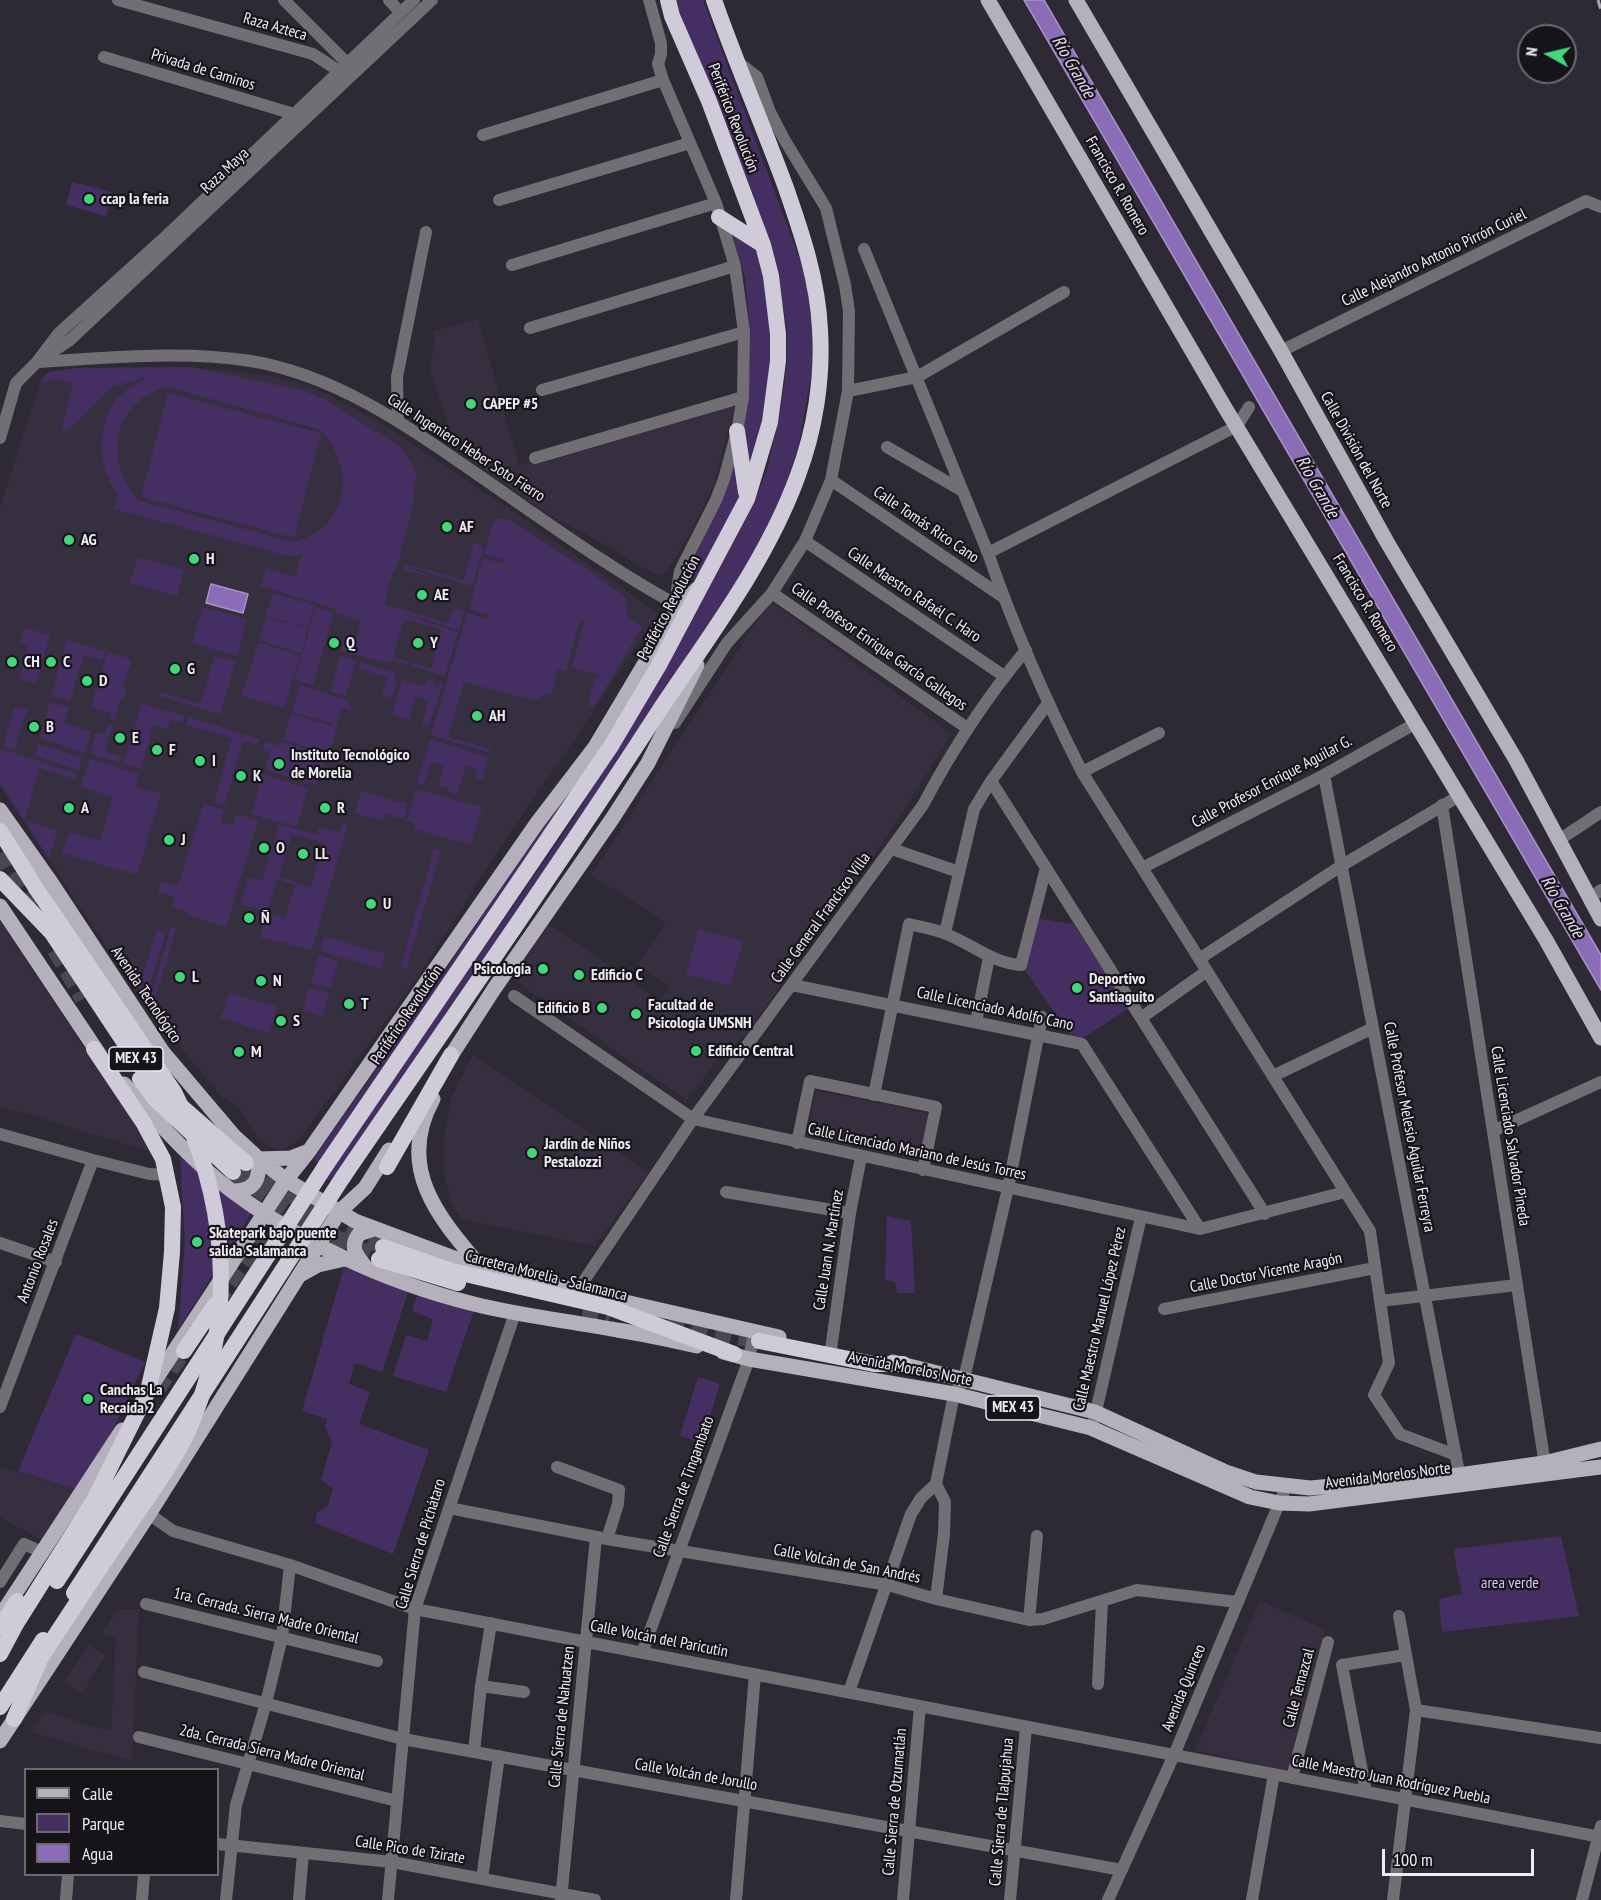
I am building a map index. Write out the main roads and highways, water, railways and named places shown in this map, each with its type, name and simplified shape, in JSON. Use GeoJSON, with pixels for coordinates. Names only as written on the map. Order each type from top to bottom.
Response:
{"type":"FeatureCollection","features":[{"type":"Feature","properties":{"kind":"highway","name":"Periférico Revolución"},"geometry":{"type":"LineString","coordinates":[[0,1668],[326,1165],[611,746],[659,665],[747,499],[770,422],[778,361],[775,307],[763,245],[709,101],[672,16],[668,0]]}},
{"type":"Feature","properties":{"kind":"highway","name":"Periférico Revolución"},"geometry":{"type":"LineString","coordinates":[[4,1712],[343,1177],[607,792],[725,611],[774,530],[798,474],[814,414],[820,360],[818,301],[805,240],[714,0]]}},
{"type":"Feature","properties":{"kind":"highway"},"geometry":{"type":"LineString","coordinates":[[717,210],[763,245]]}},
{"type":"Feature","properties":{"kind":"highway"},"geometry":{"type":"LineString","coordinates":[[737,431],[747,499]]}},
{"type":"Feature","properties":{"kind":"highway"},"geometry":{"type":"LineString","coordinates":[[0,831],[174,1092],[189,1122],[206,1173],[219,1231],[222,1278],[219,1322],[211,1364],[194,1418],[162,1476],[4,1712]]}},
{"type":"Feature","properties":{"kind":"highway","name":"MEX 43"},"geometry":{"type":"LineString","coordinates":[[0,879],[52,933],[138,1063],[159,1087],[246,1165]]}},
{"type":"Feature","properties":{"kind":"highway","name":"MEX 43"},"geometry":{"type":"LineString","coordinates":[[83,999],[155,1100],[246,1165]]}},
{"type":"Feature","properties":{"kind":"highway"},"geometry":{"type":"LineString","coordinates":[[0,1654],[16,1624],[94,1500],[148,1391],[167,1308],[173,1207],[167,1175],[157,1145],[94,1049]]}},
{"type":"Feature","properties":{"kind":"highway"},"geometry":{"type":"LineString","coordinates":[[387,1167],[451,1055]]}},
{"type":"Feature","properties":{"kind":"highway","name":"Carretera Morelia - Salamanca"},"geometry":{"type":"LineString","coordinates":[[376,1257],[447,1281],[583,1310]]}},
{"type":"Feature","properties":{"kind":"highway","name":"Carretera Morelia - Salamanca"},"geometry":{"type":"LineString","coordinates":[[376,1257],[452,1271],[608,1307],[741,1356]]}},
{"type":"Feature","properties":{"kind":"highway"},"geometry":{"type":"LineString","coordinates":[[184,1351],[215,1305]]}},
{"type":"Feature","properties":{"kind":"highway","name":"MEX 43"},"geometry":{"type":"LineString","coordinates":[[757,1336],[874,1364],[903,1364]]}},
{"type":"Feature","properties":{"kind":"highway"},"geometry":{"type":"LineString","coordinates":[[0,1628],[77,1510]]}},
{"type":"Feature","properties":{"kind":"main road","name":"Francisco R. Romero"},"geometry":{"type":"LineString","coordinates":[[988,0],[1237,426],[1546,940],[1601,1038]]}},
{"type":"Feature","properties":{"kind":"main road","name":"Calle División del Norte"},"geometry":{"type":"LineString","coordinates":[[1076,0],[1281,351],[1387,542],[1516,760],[1559,840],[1595,894],[1601,919]]}},
{"type":"Feature","properties":{"kind":"main road"},"geometry":{"type":"LineString","coordinates":[[0,1617],[286,1180],[309,1151],[537,823],[595,747],[679,606],[703,582]]}},
{"type":"Feature","properties":{"kind":"main road","name":"Periférico Revolución"},"geometry":{"type":"LineString","coordinates":[[470,1027],[648,763],[725,611]]}},
{"type":"Feature","properties":{"kind":"main road","name":"Avenida Tecnológico"},"geometry":{"type":"LineString","coordinates":[[0,810],[48,878],[162,1051],[220,1120],[246,1165],[286,1180],[339,1212]]}},
{"type":"Feature","properties":{"kind":"main road"},"geometry":{"type":"LineString","coordinates":[[0,906],[94,1049],[165,1131],[218,1180],[264,1213]]}},
{"type":"Feature","properties":{"kind":"main road"},"geometry":{"type":"LineString","coordinates":[[0,1741],[4,1712],[149,1514],[339,1212],[365,1188],[470,1027]]}},
{"type":"Feature","properties":{"kind":"main road"},"geometry":{"type":"LineString","coordinates":[[470,1027],[428,1107],[420,1134],[418,1153],[420,1173],[438,1215],[480,1266]]}},
{"type":"Feature","properties":{"kind":"main road"},"geometry":{"type":"LineString","coordinates":[[233,1191],[243,1191],[252,1186],[257,1179],[246,1165],[291,1158],[309,1151]]}},
{"type":"Feature","properties":{"kind":"main road","name":"Avenida Morelos Norte"},"geometry":{"type":"LineString","coordinates":[[339,1212],[374,1229],[480,1266],[757,1336],[903,1364],[1095,1412],[1226,1472],[1256,1482],[1310,1488],[1460,1480]]}},
{"type":"Feature","properties":{"kind":"main road","name":"Avenida Morelos Norte"},"geometry":{"type":"LineString","coordinates":[[264,1213],[318,1244],[348,1258],[376,1257],[418,1288],[474,1304],[619,1330],[741,1356],[954,1394],[1091,1428],[1250,1497],[1280,1503],[1309,1504],[1545,1468],[1601,1467]]}},
{"type":"Feature","properties":{"kind":"main road"},"geometry":{"type":"LineString","coordinates":[[374,1229],[359,1234],[354,1244],[356,1255],[376,1257]]}},
{"type":"Feature","properties":{"kind":"main road"},"geometry":{"type":"LineString","coordinates":[[300,1275],[318,1265],[348,1258]]}},
{"type":"Feature","properties":{"kind":"main road","name":"Avenida Morelos Norte"},"geometry":{"type":"LineString","coordinates":[[1545,1468],[1601,1449]]}},
{"type":"Feature","properties":{"kind":"water","name":"Río Grande"},"geometry":{"type":"Polygon","coordinates":[[[1024,0],[1044,0],[1601,955],[1601,990],[1024,0]]]}},
{"type":"Feature","properties":{"kind":"water"},"geometry":{"type":"Polygon","coordinates":[[[211,584],[248,594],[243,613],[206,603],[211,584]]]}},
{"type":"Feature","properties":{"kind":"tunnel"},"geometry":{"type":"LineString","coordinates":[[0,853],[30,907]]}},
{"type":"Feature","properties":{"kind":"tunnel"},"geometry":{"type":"LineString","coordinates":[[55,950],[83,999]]}},
{"type":"Feature","properties":{"kind":"tunnel"},"geometry":{"type":"LineString","coordinates":[[247,1163],[309,1208],[383,1247]]}},
{"type":"Feature","properties":{"kind":"tunnel"},"geometry":{"type":"LineString","coordinates":[[233,1172],[301,1220],[379,1259]]}},
{"type":"Feature","properties":{"kind":"tunnel"},"geometry":{"type":"LineString","coordinates":[[216,1303],[259,1240],[276,1224],[292,1221]]}},
{"type":"Feature","properties":{"kind":"tunnel"},"geometry":{"type":"LineString","coordinates":[[583,1310],[610,1315]]}},
{"type":"Feature","properties":{"kind":"tunnel"},"geometry":{"type":"LineString","coordinates":[[668,1325],[759,1341]]}},
{"type":"Feature","properties":{"kind":"tunnel"},"geometry":{"type":"LineString","coordinates":[[157,1390],[184,1351]]}},
{"type":"Feature","properties":{"kind":"railway"},"geometry":{"type":"LineString","coordinates":[[1598,0],[1601,10]]}},
{"type":"Feature","properties":{"kind":"place","name":"ccap la feria"},"geometry":{"type":"Point","coordinates":[89,199]}},
{"type":"Feature","properties":{"kind":"place","name":"CAPEP #5"},"geometry":{"type":"Point","coordinates":[471,404]}},
{"type":"Feature","properties":{"kind":"place","name":"AF"},"geometry":{"type":"Point","coordinates":[447,527]}},
{"type":"Feature","properties":{"kind":"place","name":"AG"},"geometry":{"type":"Point","coordinates":[69,540]}},
{"type":"Feature","properties":{"kind":"place","name":"H"},"geometry":{"type":"Point","coordinates":[194,559]}},
{"type":"Feature","properties":{"kind":"place","name":"AE"},"geometry":{"type":"Point","coordinates":[422,595]}},
{"type":"Feature","properties":{"kind":"place","name":"Q"},"geometry":{"type":"Point","coordinates":[334,643]}},
{"type":"Feature","properties":{"kind":"place","name":"Y"},"geometry":{"type":"Point","coordinates":[418,643]}},
{"type":"Feature","properties":{"kind":"place","name":"CH"},"geometry":{"type":"Point","coordinates":[12,662]}},
{"type":"Feature","properties":{"kind":"place","name":"C"},"geometry":{"type":"Point","coordinates":[51,662]}},
{"type":"Feature","properties":{"kind":"place","name":"G"},"geometry":{"type":"Point","coordinates":[175,669]}},
{"type":"Feature","properties":{"kind":"place","name":"D"},"geometry":{"type":"Point","coordinates":[87,681]}},
{"type":"Feature","properties":{"kind":"place","name":"AH"},"geometry":{"type":"Point","coordinates":[477,716]}},
{"type":"Feature","properties":{"kind":"place","name":"B"},"geometry":{"type":"Point","coordinates":[34,727]}},
{"type":"Feature","properties":{"kind":"place","name":"E"},"geometry":{"type":"Point","coordinates":[120,738]}},
{"type":"Feature","properties":{"kind":"place","name":"F"},"geometry":{"type":"Point","coordinates":[157,750]}},
{"type":"Feature","properties":{"kind":"place","name":"I"},"geometry":{"type":"Point","coordinates":[200,761]}},
{"type":"Feature","properties":{"kind":"place","name":"Instituto Tecnológico de Morelia"},"geometry":{"type":"Point","coordinates":[279,764]}},
{"type":"Feature","properties":{"kind":"place","name":"K"},"geometry":{"type":"Point","coordinates":[241,776]}},
{"type":"Feature","properties":{"kind":"place","name":"A"},"geometry":{"type":"Point","coordinates":[69,808]}},
{"type":"Feature","properties":{"kind":"place","name":"R"},"geometry":{"type":"Point","coordinates":[325,808]}},
{"type":"Feature","properties":{"kind":"place","name":"J"},"geometry":{"type":"Point","coordinates":[169,840]}},
{"type":"Feature","properties":{"kind":"place","name":"O"},"geometry":{"type":"Point","coordinates":[264,848]}},
{"type":"Feature","properties":{"kind":"place","name":"LL"},"geometry":{"type":"Point","coordinates":[303,854]}},
{"type":"Feature","properties":{"kind":"place","name":"U"},"geometry":{"type":"Point","coordinates":[371,904]}},
{"type":"Feature","properties":{"kind":"place","name":"Ñ"},"geometry":{"type":"Point","coordinates":[249,918]}},
{"type":"Feature","properties":{"kind":"place","name":"Psicología"},"geometry":{"type":"Point","coordinates":[543,969]}},
{"type":"Feature","properties":{"kind":"place","name":"Edificio C"},"geometry":{"type":"Point","coordinates":[579,975]}},
{"type":"Feature","properties":{"kind":"place","name":"L"},"geometry":{"type":"Point","coordinates":[180,977]}},
{"type":"Feature","properties":{"kind":"place","name":"N"},"geometry":{"type":"Point","coordinates":[261,981]}},
{"type":"Feature","properties":{"kind":"place","name":"Deportivo Santiaguito"},"geometry":{"type":"Point","coordinates":[1077,988]}},
{"type":"Feature","properties":{"kind":"place","name":"T"},"geometry":{"type":"Point","coordinates":[349,1004]}},
{"type":"Feature","properties":{"kind":"place","name":"Edificio B"},"geometry":{"type":"Point","coordinates":[602,1008]}},
{"type":"Feature","properties":{"kind":"place","name":"Facultad de Psicología UMSNH"},"geometry":{"type":"Point","coordinates":[636,1014]}},
{"type":"Feature","properties":{"kind":"place","name":"S"},"geometry":{"type":"Point","coordinates":[281,1021]}},
{"type":"Feature","properties":{"kind":"place","name":"Edificio Central"},"geometry":{"type":"Point","coordinates":[696,1051]}},
{"type":"Feature","properties":{"kind":"place","name":"M"},"geometry":{"type":"Point","coordinates":[239,1052]}},
{"type":"Feature","properties":{"kind":"place","name":"Jardín de Niños Pestalozzi"},"geometry":{"type":"Point","coordinates":[532,1153]}},
{"type":"Feature","properties":{"kind":"place","name":"Skatepark bajo puente salida Salamanca"},"geometry":{"type":"Point","coordinates":[197,1242]}},
{"type":"Feature","properties":{"kind":"place","name":"Canchas La Recaída 2"},"geometry":{"type":"Point","coordinates":[88,1399]}},
{"type":"Feature","properties":{"kind":"park label","name":"area verde"},"geometry":{"type":"Point","coordinates":[1510,1583]}}]}
